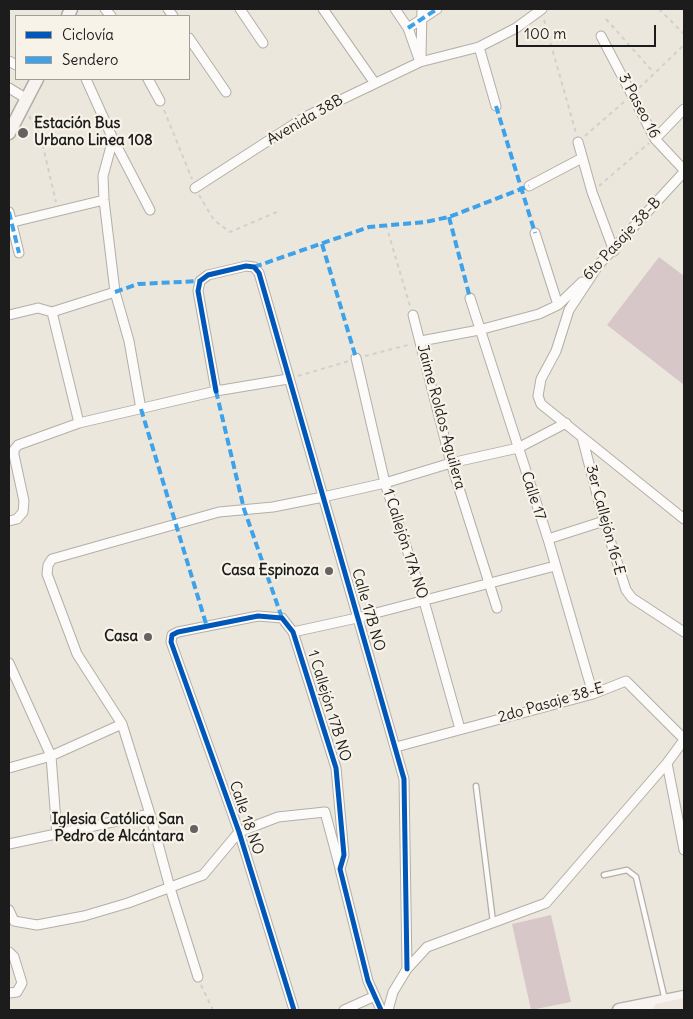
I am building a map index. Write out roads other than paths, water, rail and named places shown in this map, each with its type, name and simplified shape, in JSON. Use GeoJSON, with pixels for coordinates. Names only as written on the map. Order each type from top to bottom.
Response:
{"type":"FeatureCollection","features":[{"type":"Feature","properties":{"kind":"main road"},"geometry":{"type":"LineString","coordinates":[[9,133],[36,80]]}},
{"type":"Feature","properties":{"kind":"main road"},"geometry":{"type":"LineString","coordinates":[[662,1006],[684,997]]}},
{"type":"Feature","properties":{"kind":"main road"},"geometry":{"type":"LineString","coordinates":[[619,1010],[684,1005]]}},
{"type":"Feature","properties":{"kind":"street"},"geometry":{"type":"LineString","coordinates":[[240,9],[263,43]]}},
{"type":"Feature","properties":{"kind":"street"},"geometry":{"type":"LineString","coordinates":[[323,9],[374,82]]}},
{"type":"Feature","properties":{"kind":"street"},"geometry":{"type":"LineString","coordinates":[[395,9],[408,28],[420,62]]}},
{"type":"Feature","properties":{"kind":"street"},"geometry":{"type":"LineString","coordinates":[[420,62],[422,9]]}},
{"type":"Feature","properties":{"kind":"street"},"geometry":{"type":"LineString","coordinates":[[408,28],[437,9]]}},
{"type":"Feature","properties":{"kind":"street","name":"Avenida 38B"},"geometry":{"type":"LineString","coordinates":[[195,188],[305,116],[420,62],[479,47],[516,28],[541,9]]}},
{"type":"Feature","properties":{"kind":"street","name":"3 Paseo 16"},"geometry":{"type":"LineString","coordinates":[[601,36],[655,139],[684,171]]}},
{"type":"Feature","properties":{"kind":"street"},"geometry":{"type":"LineString","coordinates":[[190,39],[226,92]]}},
{"type":"Feature","properties":{"kind":"street"},"geometry":{"type":"LineString","coordinates":[[479,47],[496,106]]}},
{"type":"Feature","properties":{"kind":"street"},"geometry":{"type":"LineString","coordinates":[[86,80],[113,139],[150,210]]}},
{"type":"Feature","properties":{"kind":"street"},"geometry":{"type":"LineString","coordinates":[[149,80],[160,101]]}},
{"type":"Feature","properties":{"kind":"street"},"geometry":{"type":"LineString","coordinates":[[9,88],[25,102]]}},
{"type":"Feature","properties":{"kind":"street"},"geometry":{"type":"LineString","coordinates":[[655,139],[684,109]]}},
{"type":"Feature","properties":{"kind":"street"},"geometry":{"type":"LineString","coordinates":[[113,139],[103,176],[104,200],[115,292],[129,341],[141,409]]}},
{"type":"Feature","properties":{"kind":"street"},"geometry":{"type":"LineString","coordinates":[[578,142],[592,192],[614,251]]}},
{"type":"Feature","properties":{"kind":"street"},"geometry":{"type":"LineString","coordinates":[[529,186],[582,158]]}},
{"type":"Feature","properties":{"kind":"street","name":"6to Pasaje 38-B"},"geometry":{"type":"LineString","coordinates":[[558,305],[614,251],[684,171]]}},
{"type":"Feature","properties":{"kind":"street"},"geometry":{"type":"LineString","coordinates":[[10,223],[104,200]]}},
{"type":"Feature","properties":{"kind":"street"},"geometry":{"type":"LineString","coordinates":[[9,212],[10,223],[19,253]]}},
{"type":"Feature","properties":{"kind":"street"},"geometry":{"type":"LineString","coordinates":[[421,341],[478,330],[540,314],[558,305],[535,233]]}},
{"type":"Feature","properties":{"kind":"street","name":"Calle 17B NO"},"geometry":{"type":"LineString","coordinates":[[216,391],[198,291],[200,281],[208,275],[246,266],[254,267],[259,273],[404,779],[407,969]]}},
{"type":"Feature","properties":{"kind":"street"},"geometry":{"type":"LineString","coordinates":[[596,268],[569,310],[556,351],[541,379],[538,388],[542,404],[684,519]]}},
{"type":"Feature","properties":{"kind":"street"},"geometry":{"type":"LineString","coordinates":[[9,315],[38,308],[52,312],[115,292]]}},
{"type":"Feature","properties":{"kind":"street","name":"Calle 17"},"geometry":{"type":"LineString","coordinates":[[470,298],[478,330],[548,539],[592,694]]}},
{"type":"Feature","properties":{"kind":"street"},"geometry":{"type":"LineString","coordinates":[[52,312],[79,423]]}},
{"type":"Feature","properties":{"kind":"street","name":"Jaime Roldos Aguilera"},"geometry":{"type":"LineString","coordinates":[[413,315],[451,463],[497,608]]}},
{"type":"Feature","properties":{"kind":"street","name":"1 Callejón 17A NO"},"geometry":{"type":"LineString","coordinates":[[356,358],[385,483],[424,601],[460,729]]}},
{"type":"Feature","properties":{"kind":"street"},"geometry":{"type":"LineString","coordinates":[[9,521],[23,512],[24,501],[14,450],[18,445],[79,423],[216,391],[288,379]]}},
{"type":"Feature","properties":{"kind":"street"},"geometry":{"type":"LineString","coordinates":[[198,977],[122,724],[77,654],[47,574],[48,566],[52,559],[218,512],[273,507],[323,497],[385,483],[451,463],[518,448],[566,423]]}},
{"type":"Feature","properties":{"kind":"street","name":"3er Callejón 16-E"},"geometry":{"type":"LineString","coordinates":[[582,437],[604,521],[626,590],[632,598],[684,632]]}},
{"type":"Feature","properties":{"kind":"street"},"geometry":{"type":"LineString","coordinates":[[548,539],[604,521]]}},
{"type":"Feature","properties":{"kind":"street"},"geometry":{"type":"LineString","coordinates":[[293,632],[357,618],[555,566]]}},
{"type":"Feature","properties":{"kind":"street","name":"1 Callejón 17B NO"},"geometry":{"type":"LineString","coordinates":[[172,635],[178,632],[258,616],[282,618],[293,632],[336,768],[344,855],[340,869],[366,974],[381,1010]]}},
{"type":"Feature","properties":{"kind":"street","name":"Calle 18 NO"},"geometry":{"type":"LineString","coordinates":[[172,635],[171,642],[239,832],[294,1010]]}},
{"type":"Feature","properties":{"kind":"street"},"geometry":{"type":"LineString","coordinates":[[9,663],[51,756],[57,835]]}},
{"type":"Feature","properties":{"kind":"street","name":"2do Pasaje 38-E"},"geometry":{"type":"LineString","coordinates":[[396,747],[592,694],[626,681],[684,740]]}},
{"type":"Feature","properties":{"kind":"street"},"geometry":{"type":"LineString","coordinates":[[9,768],[51,756],[122,724]]}},
{"type":"Feature","properties":{"kind":"street"},"geometry":{"type":"LineString","coordinates":[[388,1010],[392,992],[407,969],[427,946],[546,903],[668,763],[684,740]]}},
{"type":"Feature","properties":{"kind":"street"},"geometry":{"type":"LineString","coordinates":[[668,763],[684,850]]}},
{"type":"Feature","properties":{"kind":"street"},"geometry":{"type":"LineString","coordinates":[[9,910],[14,921],[37,925],[84,916],[170,888],[203,875],[239,832],[278,817],[325,812],[340,869]]}},
{"type":"Feature","properties":{"kind":"street"},"geometry":{"type":"LineString","coordinates":[[9,844],[150,814]]}},
{"type":"Feature","properties":{"kind":"street"},"geometry":{"type":"LineString","coordinates":[[9,952],[14,957],[22,983],[17,992],[9,993]]}},
{"type":"Feature","properties":{"kind":"street"},"geometry":{"type":"LineString","coordinates":[[344,1010],[375,996]]}},
{"type":"Feature","properties":{"kind":"lane"},"geometry":{"type":"LineString","coordinates":[[476,786],[493,922]]}},
{"type":"Feature","properties":{"kind":"lane"},"geometry":{"type":"LineString","coordinates":[[604,875],[627,870],[636,877],[662,1006]]}},
{"type":"Feature","properties":{"kind":"place","name":"Estación Bus Urbano Linea 108"},"geometry":{"type":"Point","coordinates":[23,133]}},
{"type":"Feature","properties":{"kind":"place","name":"Casa Espinoza"},"geometry":{"type":"Point","coordinates":[329,571]}},
{"type":"Feature","properties":{"kind":"place","name":"Casa"},"geometry":{"type":"Point","coordinates":[148,637]}},
{"type":"Feature","properties":{"kind":"place","name":"Iglesia Católica San Pedro de Alcántara"},"geometry":{"type":"Point","coordinates":[194,829]}}]}
